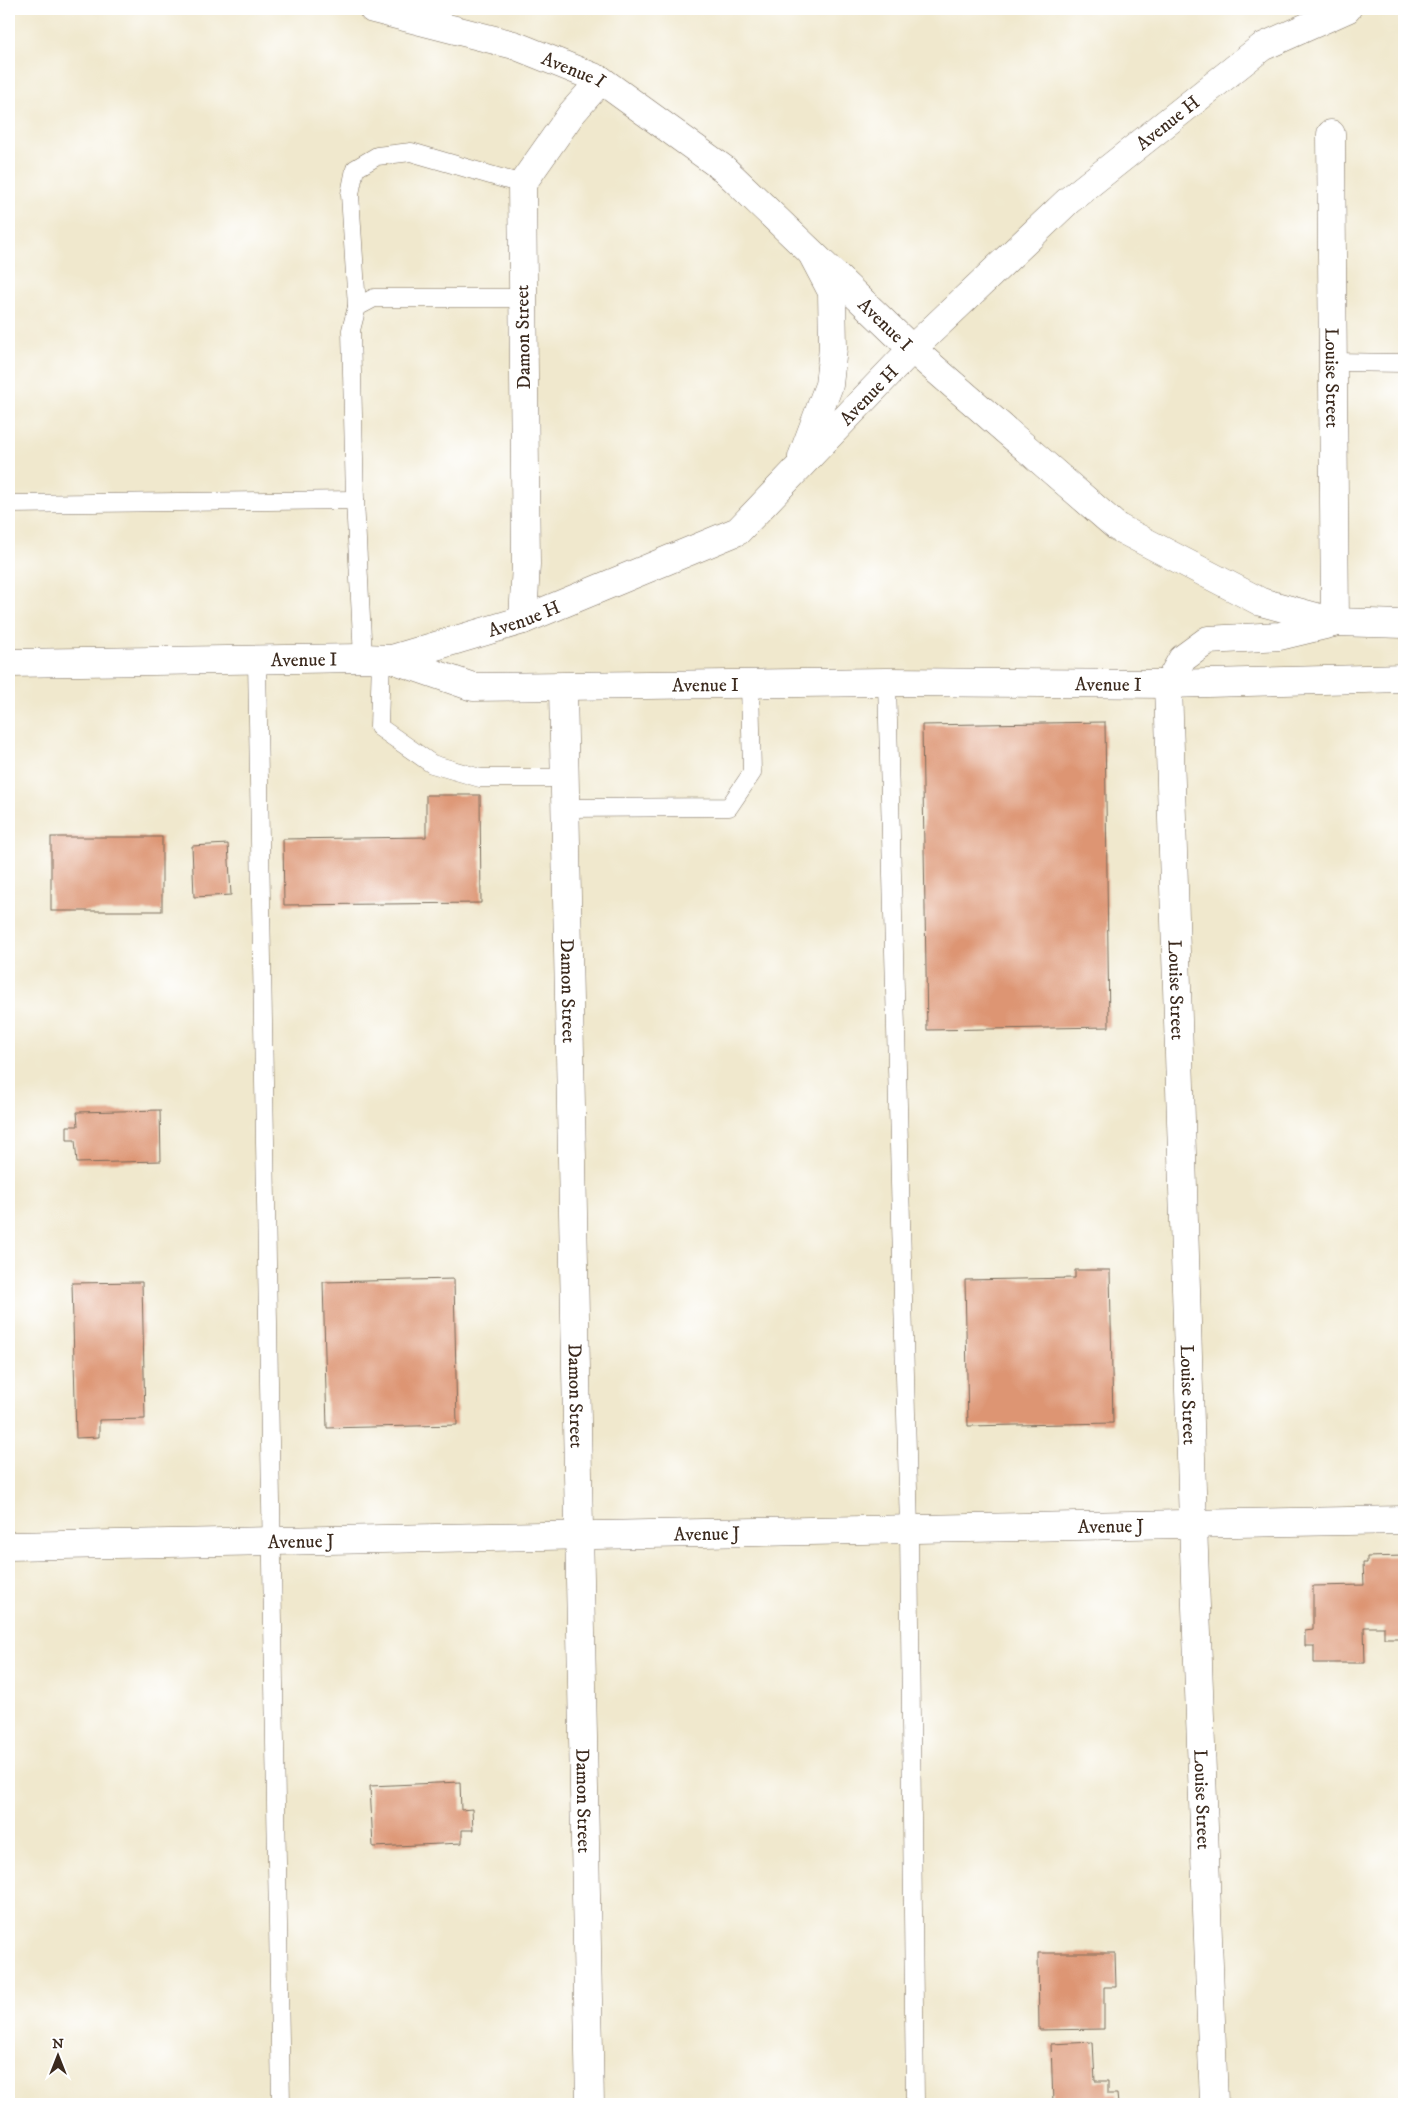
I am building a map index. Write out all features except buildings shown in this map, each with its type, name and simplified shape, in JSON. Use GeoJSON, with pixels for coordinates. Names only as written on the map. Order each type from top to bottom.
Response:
{"type":"FeatureCollection","features":[{"type":"Feature","properties":{"kind":"street","name":"Avenue I"},"geometry":{"type":"LineString","coordinates":[[373,9],[514,45],[601,80],[724,170],[912,349],[1118,527],[1262,602],[1335,622],[1404,624]]}},
{"type":"Feature","properties":{"kind":"street","name":"Avenue H"},"geometry":{"type":"LineString","coordinates":[[379,658],[523,620],[738,531],[912,349],[1068,202],[1262,47],[1347,9]]}},
{"type":"Feature","properties":{"kind":"street"},"geometry":{"type":"LineString","coordinates":[[522,184],[572,113],[601,80]]}},
{"type":"Feature","properties":{"kind":"street","name":"Louise Street"},"geometry":{"type":"LineString","coordinates":[[1331,134],[1335,622]]}},
{"type":"Feature","properties":{"kind":"street","name":"Damon Street"},"geometry":{"type":"LineString","coordinates":[[522,184],[526,564],[523,620]]}},
{"type":"Feature","properties":{"kind":"street"},"geometry":{"type":"LineString","coordinates":[[784,482],[804,454],[829,385],[833,348],[832,292],[812,254]]}},
{"type":"Feature","properties":{"kind":"street"},"geometry":{"type":"LineString","coordinates":[[1168,684],[1182,659],[1208,640],[1280,636],[1335,622]]}},
{"type":"Feature","properties":{"kind":"street","name":"Avenue I"},"geometry":{"type":"LineString","coordinates":[[9,663],[379,658],[473,687],[887,682],[1168,684],[1404,678]]}},
{"type":"Feature","properties":{"kind":"street","name":"Louise Street"},"geometry":{"type":"LineString","coordinates":[[1168,684],[1214,2104]]}},
{"type":"Feature","properties":{"kind":"street","name":"Damon Street"},"geometry":{"type":"LineString","coordinates":[[563,687],[590,2104]]}},
{"type":"Feature","properties":{"kind":"street","name":"Avenue J"},"geometry":{"type":"LineString","coordinates":[[9,1546],[1404,1520]]}},
{"type":"Feature","properties":{"kind":"lane"},"geometry":{"type":"LineString","coordinates":[[522,184],[411,152],[377,156],[355,170],[350,194],[357,307],[351,330],[355,500],[379,658],[379,728],[432,764],[480,778],[565,778]]}},
{"type":"Feature","properties":{"kind":"lane"},"geometry":{"type":"LineString","coordinates":[[357,307],[374,298],[522,298]]}},
{"type":"Feature","properties":{"kind":"lane"},"geometry":{"type":"LineString","coordinates":[[1333,362],[1404,362]]}},
{"type":"Feature","properties":{"kind":"lane"},"geometry":{"type":"LineString","coordinates":[[9,504],[355,500]]}},
{"type":"Feature","properties":{"kind":"lane"},"geometry":{"type":"LineString","coordinates":[[257,660],[281,2104]]}},
{"type":"Feature","properties":{"kind":"lane"},"geometry":{"type":"LineString","coordinates":[[887,682],[909,1529],[915,2104]]}},
{"type":"Feature","properties":{"kind":"lane"},"geometry":{"type":"LineString","coordinates":[[566,808],[729,807],[752,773],[750,684]]}}]}
